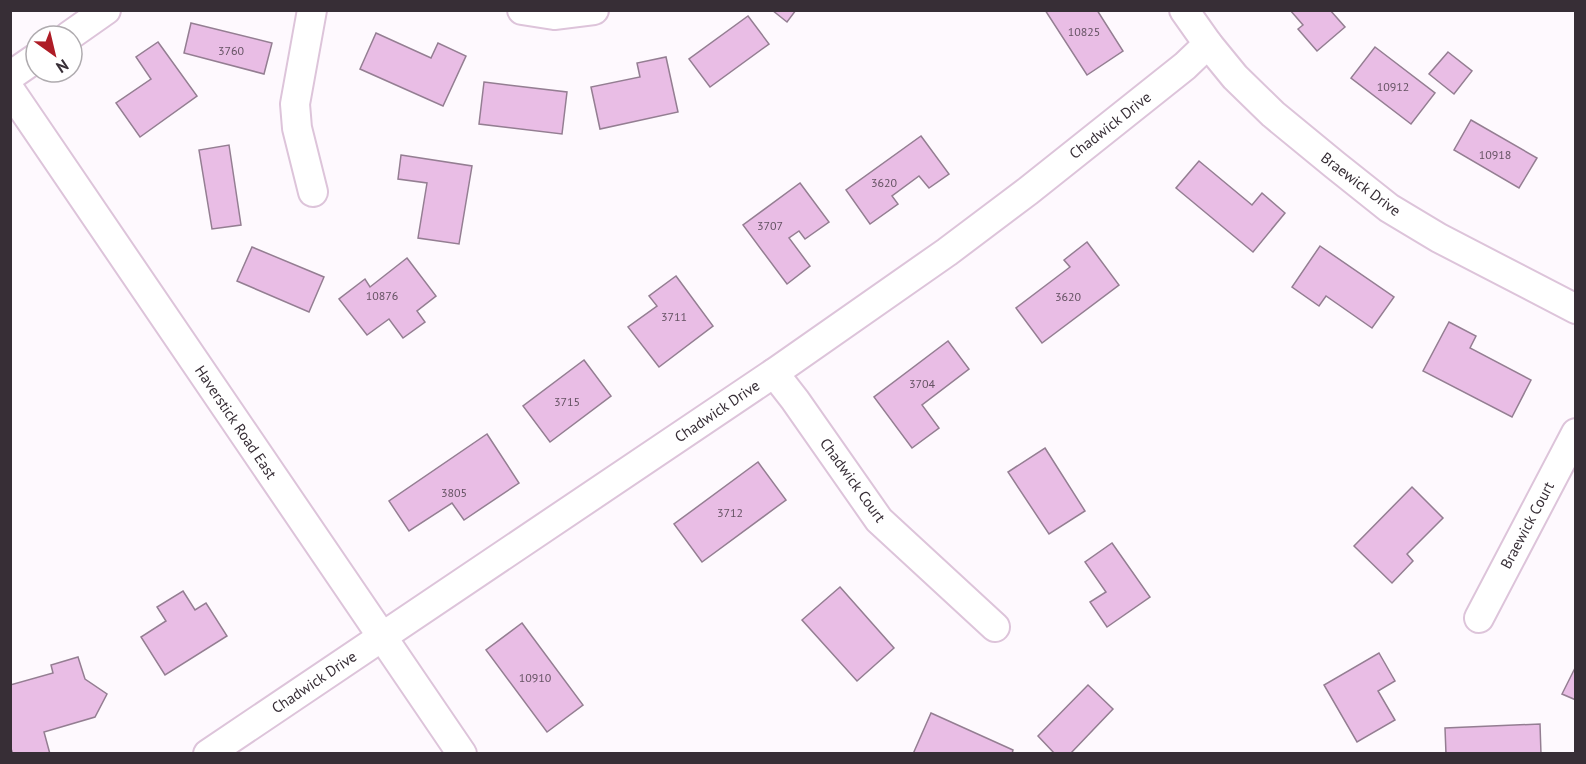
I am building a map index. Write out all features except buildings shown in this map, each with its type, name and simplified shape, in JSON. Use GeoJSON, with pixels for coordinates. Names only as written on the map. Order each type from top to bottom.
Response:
{"type":"FeatureCollection","features":[{"type":"Feature","properties":{"kind":"street"},"geometry":{"type":"LineString","coordinates":[[84,25],[106,10]]}},
{"type":"Feature","properties":{"kind":"street"},"geometry":{"type":"LineString","coordinates":[[312,10],[295,104],[297,128],[313,192]]}},
{"type":"Feature","properties":{"kind":"street"},"geometry":{"type":"LineString","coordinates":[[522,10],[554,15],[594,10]]}},
{"type":"Feature","properties":{"kind":"street","name":"Braewick Drive"},"geometry":{"type":"LineString","coordinates":[[1184,10],[1208,44],[1236,77],[1273,114],[1389,208],[1439,238],[1575,309]]}},
{"type":"Feature","properties":{"kind":"street","name":"Chadwick Drive"},"geometry":{"type":"LineString","coordinates":[[208,753],[774,373],[947,252],[1028,191],[1185,66],[1208,44]]}},
{"type":"Feature","properties":{"kind":"street"},"geometry":{"type":"LineString","coordinates":[[10,76],[24,66]]}},
{"type":"Feature","properties":{"kind":"street","name":"Haverstick Road East"},"geometry":{"type":"LineString","coordinates":[[10,90],[462,753]]}},
{"type":"Feature","properties":{"kind":"street","name":"Chadwick Court"},"geometry":{"type":"LineString","coordinates":[[774,373],[879,520],[995,627]]}},
{"type":"Feature","properties":{"kind":"street","name":"Braewick Court"},"geometry":{"type":"LineString","coordinates":[[1479,618],[1575,433]]}}]}
